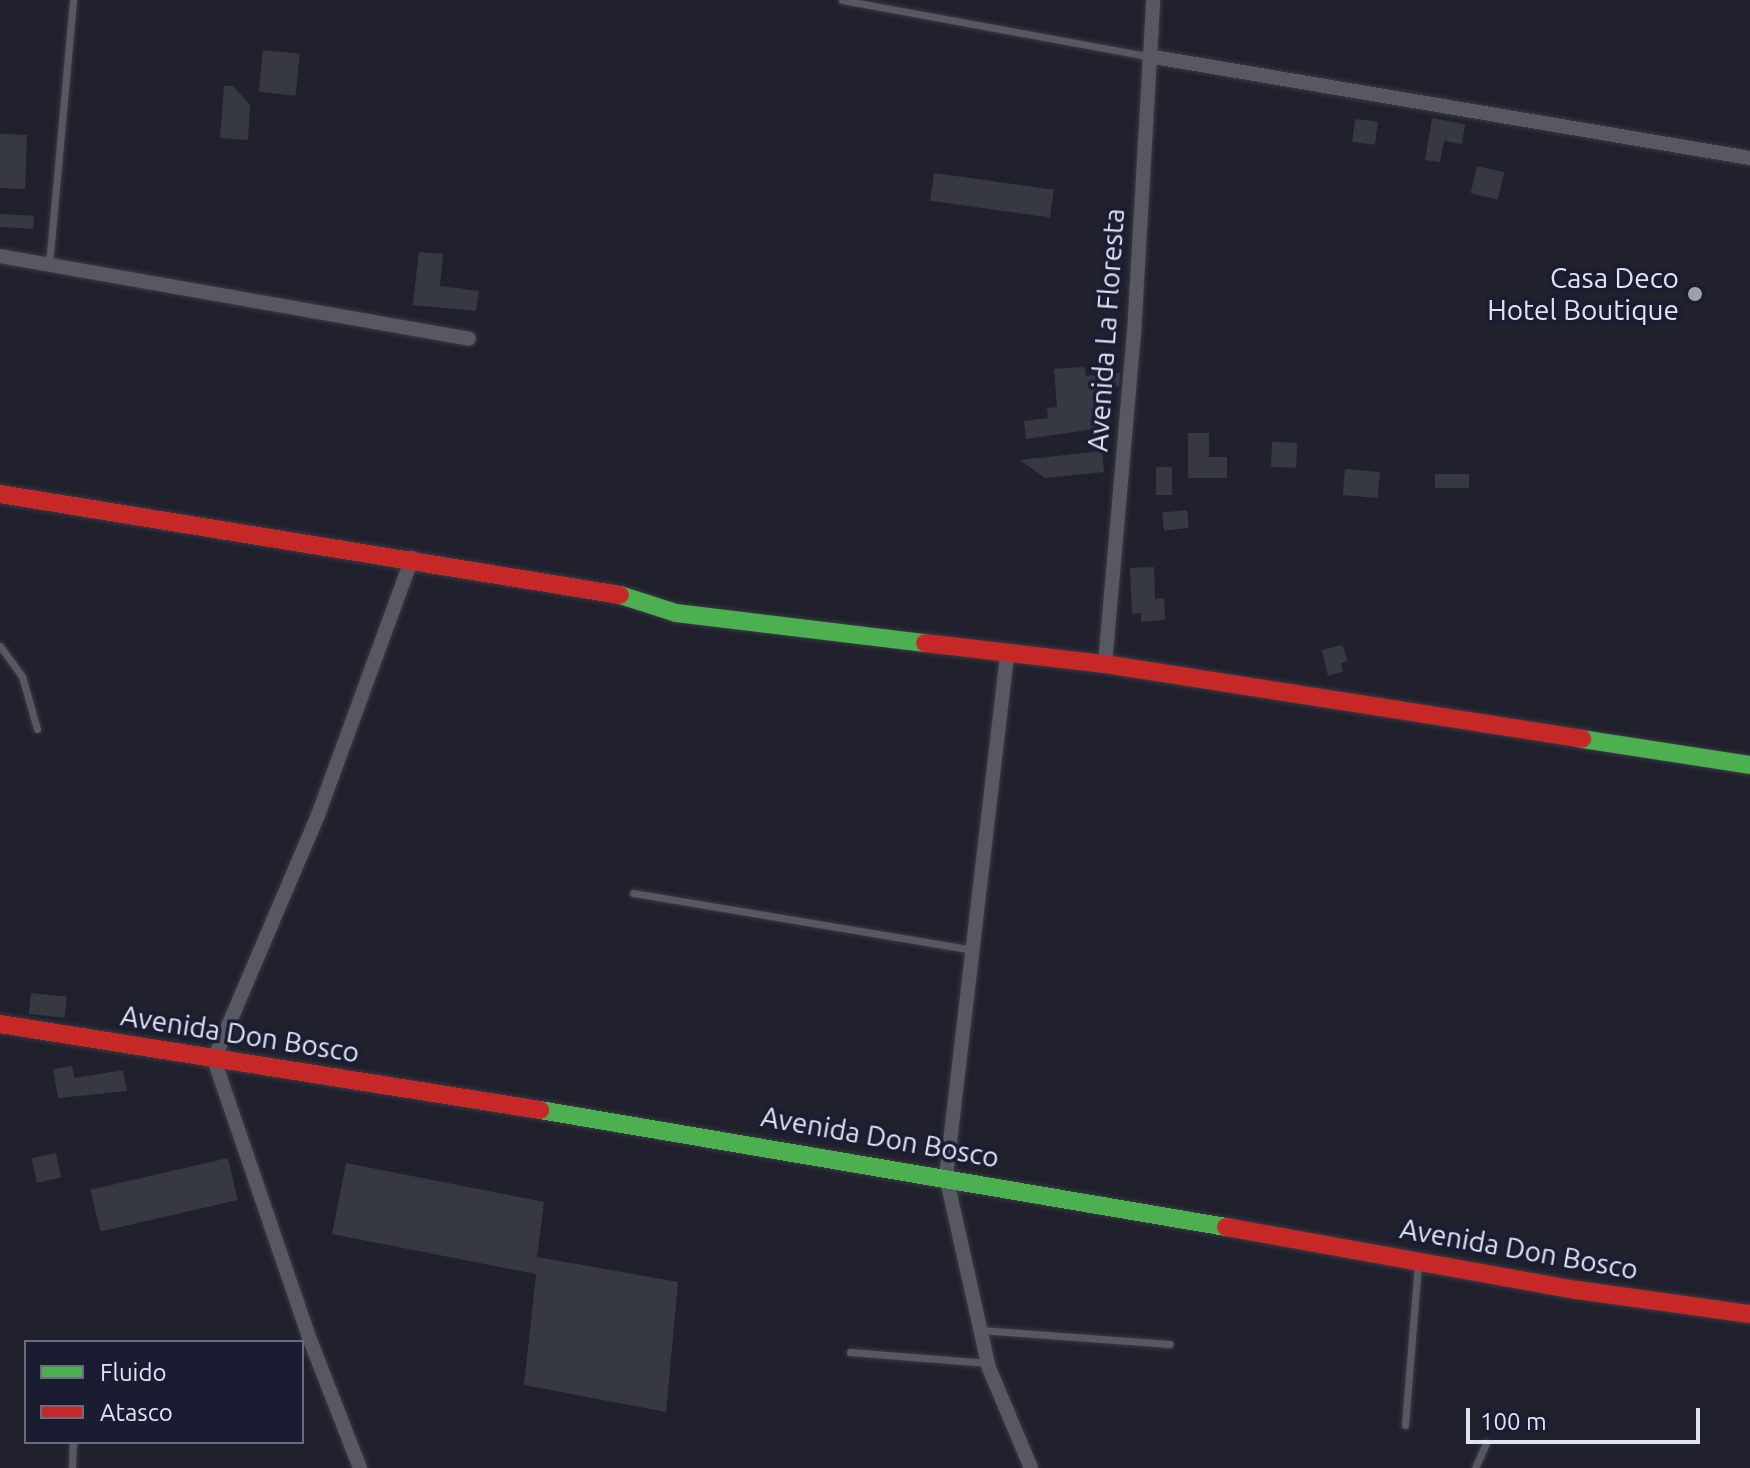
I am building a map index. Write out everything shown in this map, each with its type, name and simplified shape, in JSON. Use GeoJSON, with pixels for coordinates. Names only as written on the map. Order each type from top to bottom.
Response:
{"type":"FeatureCollection","features":[{"type":"Feature","properties":{"kind":"street","name":"Avenida La Floresta"},"geometry":{"type":"LineString","coordinates":[[1105,664],[1134,334],[1153,0]]}},
{"type":"Feature","properties":{"kind":"street"},"geometry":{"type":"LineString","coordinates":[[1148,56],[1750,158]]}},
{"type":"Feature","properties":{"kind":"street"},"geometry":{"type":"LineString","coordinates":[[0,256],[469,339]]}},
{"type":"Feature","properties":{"kind":"street"},"geometry":{"type":"LineString","coordinates":[[0,494],[412,558],[634,597],[676,613],[1007,656],[1105,664],[1750,765]]}},
{"type":"Feature","properties":{"kind":"street"},"geometry":{"type":"LineString","coordinates":[[360,1468],[309,1337],[214,1059],[318,815],[412,558]]}},
{"type":"Feature","properties":{"kind":"street"},"geometry":{"type":"LineString","coordinates":[[1007,656],[946,1176],[988,1363],[1031,1468]]}},
{"type":"Feature","properties":{"kind":"street","name":"Avenida Don Bosco"},"geometry":{"type":"LineString","coordinates":[[0,1024],[946,1176],[1418,1261],[1750,1314]]}},
{"type":"Feature","properties":{"kind":"lane"},"geometry":{"type":"LineString","coordinates":[[49,267],[73,0]]}},
{"type":"Feature","properties":{"kind":"lane"},"geometry":{"type":"LineString","coordinates":[[842,0],[1148,56]]}},
{"type":"Feature","properties":{"kind":"lane"},"geometry":{"type":"LineString","coordinates":[[0,646],[22,676],[37,729]]}},
{"type":"Feature","properties":{"kind":"lane"},"geometry":{"type":"LineString","coordinates":[[633,893],[973,950]]}},
{"type":"Feature","properties":{"kind":"lane"},"geometry":{"type":"LineString","coordinates":[[1405,1425],[1418,1261]]}},
{"type":"Feature","properties":{"kind":"lane"},"geometry":{"type":"LineString","coordinates":[[980,1330],[1169,1344]]}},
{"type":"Feature","properties":{"kind":"lane"},"geometry":{"type":"LineString","coordinates":[[850,1352],[988,1363]]}},
{"type":"Feature","properties":{"kind":"lane"},"geometry":{"type":"LineString","coordinates":[[1475,1468],[1486,1443]]}},
{"type":"Feature","properties":{"kind":"lane"},"geometry":{"type":"LineString","coordinates":[[72,1468],[73,1444]]}},
{"type":"Feature","properties":{"kind":"building"},"geometry":{"type":"Polygon","coordinates":[[[263,50],[300,54],[295,96],[259,92],[263,50]]]}},
{"type":"Feature","properties":{"kind":"building"},"geometry":{"type":"Polygon","coordinates":[[[224,86],[233,86],[250,105],[248,140],[220,138],[224,86]]]}},
{"type":"Feature","properties":{"kind":"building"},"geometry":{"type":"Polygon","coordinates":[[[1432,118],[1465,124],[1462,144],[1444,141],[1440,162],[1425,160],[1432,118]]]}},
{"type":"Feature","properties":{"kind":"building"},"geometry":{"type":"Polygon","coordinates":[[[1355,119],[1378,122],[1375,145],[1352,142],[1355,119]]]}},
{"type":"Feature","properties":{"kind":"building"},"geometry":{"type":"Polygon","coordinates":[[[0,134],[27,135],[25,189],[0,188],[0,134]]]}},
{"type":"Feature","properties":{"kind":"building"},"geometry":{"type":"Polygon","coordinates":[[[1477,166],[1504,172],[1498,200],[1471,193],[1477,166]]]}},
{"type":"Feature","properties":{"kind":"building"},"geometry":{"type":"Polygon","coordinates":[[[934,173],[1054,190],[1050,218],[930,201],[934,173]]]}},
{"type":"Feature","properties":{"kind":"building"},"geometry":{"type":"Polygon","coordinates":[[[0,214],[34,216],[33,229],[0,227],[0,214]]]}},
{"type":"Feature","properties":{"kind":"building"},"geometry":{"type":"Polygon","coordinates":[[[419,252],[443,254],[440,286],[479,291],[476,311],[413,305],[419,252]]]}},
{"type":"Feature","properties":{"kind":"building"},"geometry":{"type":"Polygon","coordinates":[[[1085,367],[1086,376],[1120,373],[1119,386],[1103,388],[1109,427],[1026,439],[1024,421],[1048,418],[1047,408],[1057,407],[1054,369],[1085,367]]]}},
{"type":"Feature","properties":{"kind":"building"},"geometry":{"type":"Polygon","coordinates":[[[1188,433],[1209,433],[1209,457],[1227,457],[1227,478],[1188,478],[1188,433]]]}},
{"type":"Feature","properties":{"kind":"building"},"geometry":{"type":"Polygon","coordinates":[[[1272,442],[1297,443],[1296,468],[1271,467],[1272,442]]]}},
{"type":"Feature","properties":{"kind":"building"},"geometry":{"type":"Polygon","coordinates":[[[1102,451],[1104,472],[1045,478],[1020,460],[1102,451]]]}},
{"type":"Feature","properties":{"kind":"building"},"geometry":{"type":"Polygon","coordinates":[[[1156,467],[1172,467],[1172,495],[1156,495],[1156,467]]]}},
{"type":"Feature","properties":{"kind":"building"},"geometry":{"type":"Polygon","coordinates":[[[1345,469],[1380,472],[1378,498],[1343,495],[1345,469]]]}},
{"type":"Feature","properties":{"kind":"building"},"geometry":{"type":"Polygon","coordinates":[[[1435,474],[1469,474],[1469,488],[1435,488],[1435,474]]]}},
{"type":"Feature","properties":{"kind":"building"},"geometry":{"type":"Polygon","coordinates":[[[1187,510],[1189,528],[1164,531],[1162,513],[1187,510]]]}},
{"type":"Feature","properties":{"kind":"building"},"geometry":{"type":"Polygon","coordinates":[[[1154,567],[1155,599],[1164,598],[1165,620],[1141,622],[1141,613],[1132,614],[1130,568],[1154,567]]]}},
{"type":"Feature","properties":{"kind":"building"},"geometry":{"type":"Polygon","coordinates":[[[1342,645],[1348,661],[1341,663],[1343,671],[1328,676],[1322,650],[1342,645]]]}},
{"type":"Feature","properties":{"kind":"building"},"geometry":{"type":"Polygon","coordinates":[[[31,993],[67,997],[65,1018],[29,1014],[31,993]]]}},
{"type":"Feature","properties":{"kind":"building"},"geometry":{"type":"Polygon","coordinates":[[[72,1066],[74,1078],[123,1070],[127,1091],[58,1098],[53,1069],[72,1066]]]}},
{"type":"Feature","properties":{"kind":"building"},"geometry":{"type":"Polygon","coordinates":[[[56,1153],[61,1177],[37,1183],[32,1158],[56,1153]]]}},
{"type":"Feature","properties":{"kind":"building"},"geometry":{"type":"Polygon","coordinates":[[[228,1158],[238,1200],[100,1232],[91,1190],[228,1158]]]}},
{"type":"Feature","properties":{"kind":"building"},"geometry":{"type":"Polygon","coordinates":[[[346,1163],[544,1202],[537,1257],[678,1282],[666,1412],[524,1385],[536,1274],[332,1234],[346,1163]]]}},
{"type":"Feature","properties":{"kind":"traffic: fast"},"geometry":{"type":"LineString","coordinates":[[620,595],[676,613],[925,643]]}},
{"type":"Feature","properties":{"kind":"traffic: fast"},"geometry":{"type":"LineString","coordinates":[[1582,739],[1750,765]]}},
{"type":"Feature","properties":{"kind":"traffic: fast"},"geometry":{"type":"LineString","coordinates":[[540,1110],[1226,1227]]}},
{"type":"Feature","properties":{"kind":"traffic: jam"},"geometry":{"type":"LineString","coordinates":[[0,494],[620,595]]}},
{"type":"Feature","properties":{"kind":"traffic: jam"},"geometry":{"type":"LineString","coordinates":[[925,643],[1105,664],[1582,739]]}},
{"type":"Feature","properties":{"kind":"traffic: jam"},"geometry":{"type":"LineString","coordinates":[[0,1024],[540,1110]]}},
{"type":"Feature","properties":{"kind":"traffic: jam"},"geometry":{"type":"LineString","coordinates":[[1226,1227],[1577,1290],[1750,1314]]}},
{"type":"Feature","properties":{"kind":"place","name":"Casa Deco Hotel Boutique"},"geometry":{"type":"Point","coordinates":[1695,294]}}]}
